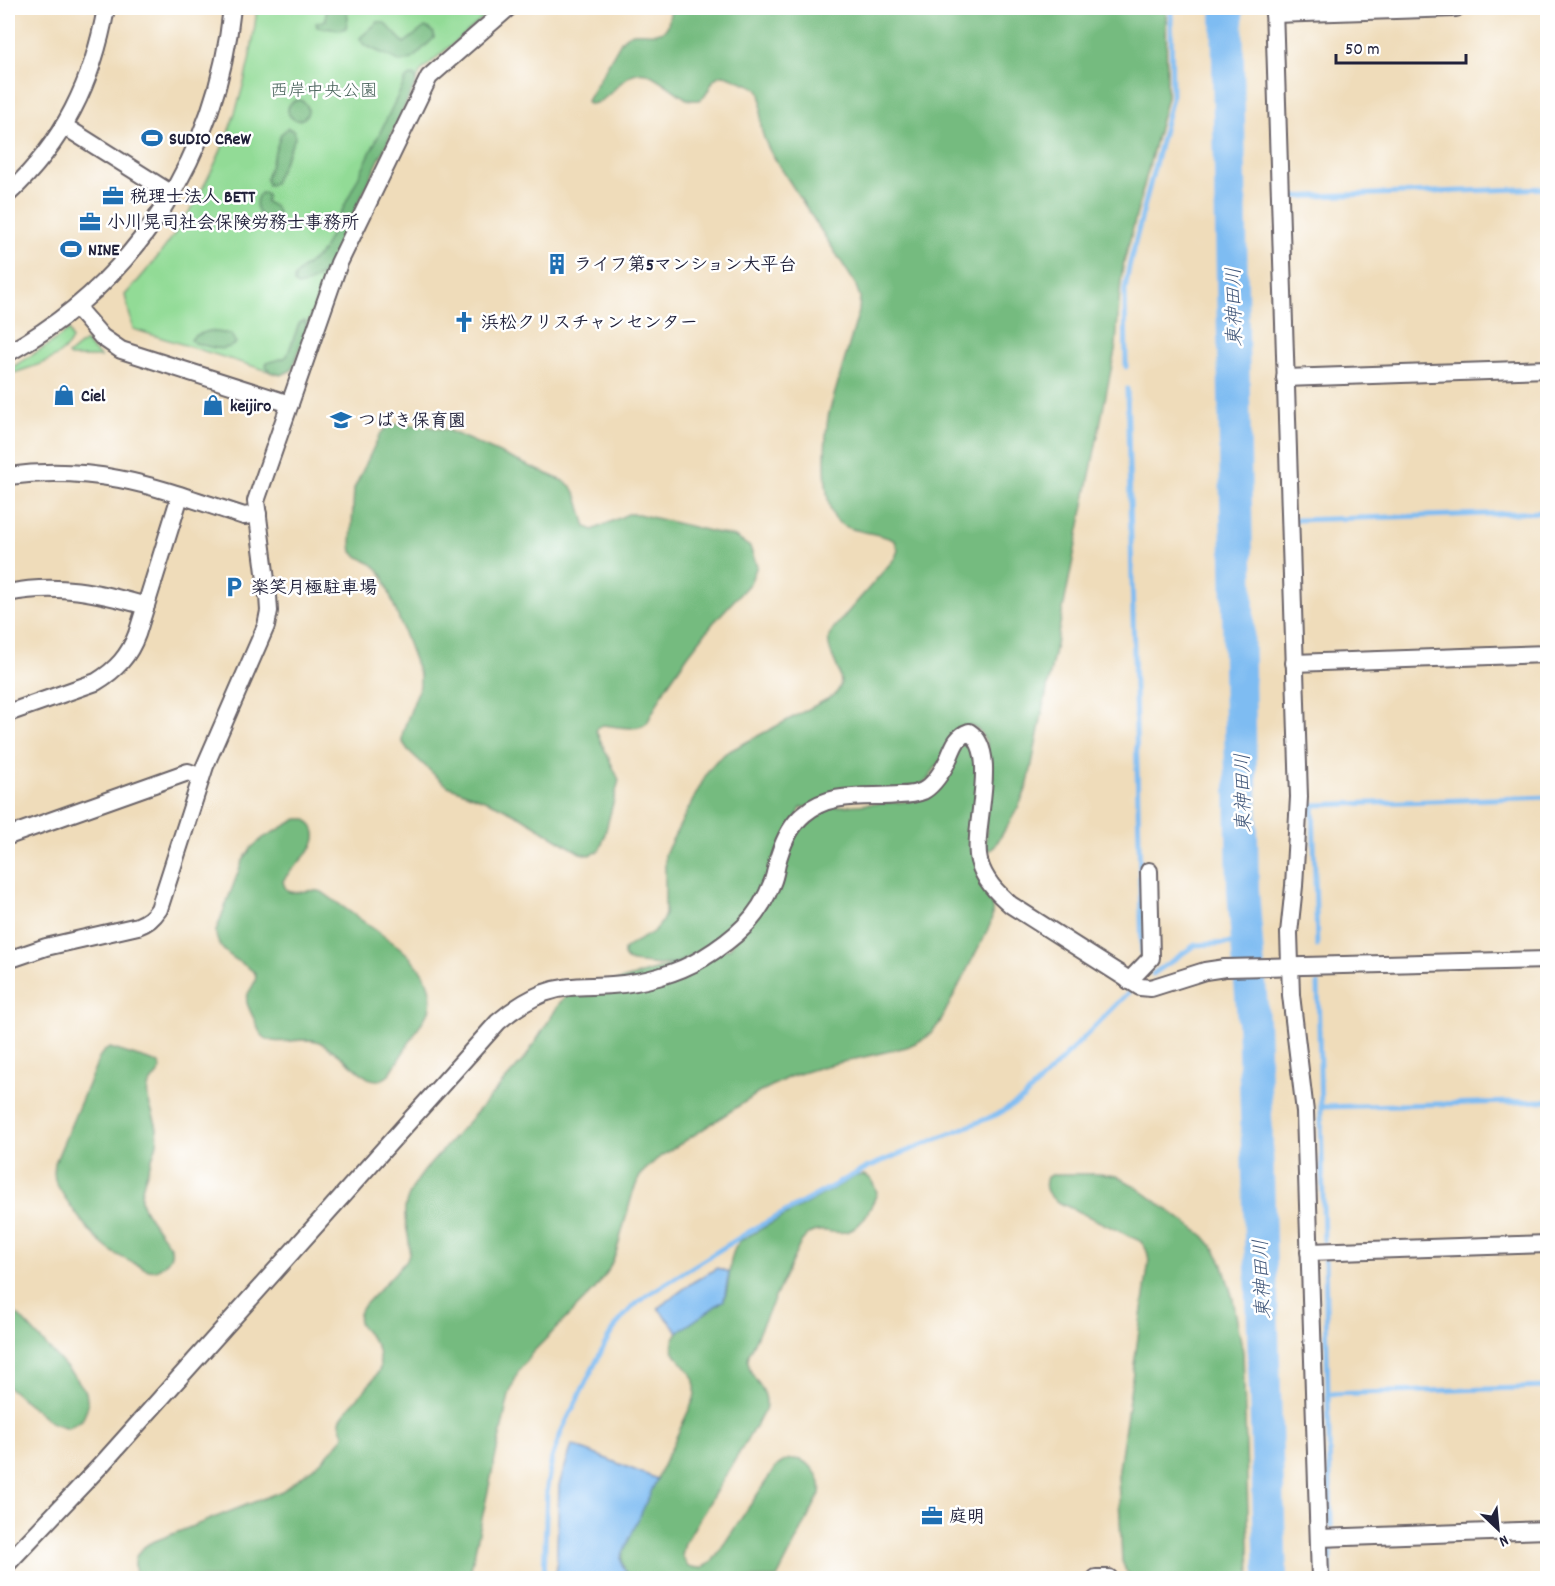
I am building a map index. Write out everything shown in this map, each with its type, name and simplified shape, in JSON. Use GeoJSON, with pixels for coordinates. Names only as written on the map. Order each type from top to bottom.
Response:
{"type":"FeatureCollection","features":[{"type":"Feature","properties":{"kind":"street"},"geometry":{"type":"LineString","coordinates":[[8,194],[36,165],[64,126],[77,103],[98,47],[106,8]]}},
{"type":"Feature","properties":{"kind":"street"},"geometry":{"type":"LineString","coordinates":[[8,353],[76,306],[106,279],[148,230],[172,194],[196,148],[214,100],[226,50],[232,8]]}},
{"type":"Feature","properties":{"kind":"street"},"geometry":{"type":"LineString","coordinates":[[8,960],[46,947],[138,926],[147,922],[159,909],[201,777],[266,626],[268,596],[256,501],[339,263],[429,77],[508,8]]}},
{"type":"Feature","properties":{"kind":"street"},"geometry":{"type":"LineString","coordinates":[[1320,1578],[1305,1112],[1291,995],[1284,966],[1294,886],[1299,797],[1274,11],[1456,8]]}},
{"type":"Feature","properties":{"kind":"street"},"geometry":{"type":"LineString","coordinates":[[64,126],[172,194]]}},
{"type":"Feature","properties":{"kind":"street"},"geometry":{"type":"LineString","coordinates":[[76,306],[102,337],[121,350],[290,404]]}},
{"type":"Feature","properties":{"kind":"street"},"geometry":{"type":"LineString","coordinates":[[1285,378],[1548,369]]}},
{"type":"Feature","properties":{"kind":"street"},"geometry":{"type":"LineString","coordinates":[[8,476],[48,472],[97,475],[128,481],[244,516],[258,514]]}},
{"type":"Feature","properties":{"kind":"street"},"geometry":{"type":"LineString","coordinates":[[8,713],[84,686],[107,675],[117,667],[133,646],[180,496]]}},
{"type":"Feature","properties":{"kind":"street"},"geometry":{"type":"LineString","coordinates":[[8,593],[45,588],[69,589],[93,592],[146,606]]}},
{"type":"Feature","properties":{"kind":"street"},"geometry":{"type":"LineString","coordinates":[[1294,663],[1548,654]]}},
{"type":"Feature","properties":{"kind":"street"},"geometry":{"type":"LineString","coordinates":[[8,1563],[102,1464],[498,1022],[528,1000],[545,993],[581,985],[612,985],[643,981],[682,968],[726,943],[750,922],[764,903],[774,880],[778,857],[788,832],[805,813],[828,800],[854,796],[882,797],[922,791],[933,783],[946,765],[955,743],[962,734],[969,732],[975,736],[981,747],[984,765],[977,844],[979,862],[986,879],[997,894],[1011,905],[1140,987],[1151,988],[1205,971],[1224,968],[1548,960]]}},
{"type":"Feature","properties":{"kind":"street"},"geometry":{"type":"LineString","coordinates":[[8,836],[188,772],[201,777]]}},
{"type":"Feature","properties":{"kind":"street"},"geometry":{"type":"LineString","coordinates":[[1129,981],[1151,958],[1149,871]]}},
{"type":"Feature","properties":{"kind":"street"},"geometry":{"type":"LineString","coordinates":[[1309,1252],[1548,1244]]}},
{"type":"Feature","properties":{"kind":"street"},"geometry":{"type":"LineString","coordinates":[[1318,1538],[1548,1530]]}},
{"type":"Feature","properties":{"kind":"street"},"geometry":{"type":"LineString","coordinates":[[1096,1578],[1109,1578]]}},
{"type":"Feature","properties":{"kind":"green space","name":"西岸中央公園"},"geometry":{"type":"Polygon","coordinates":[[[257,8],[495,8],[421,71],[330,260],[292,370],[281,375],[133,329],[125,295],[177,231],[216,162],[243,88],[257,8]]]}},
{"type":"Feature","properties":{"kind":"green space"},"geometry":{"type":"Polygon","coordinates":[[[324,8],[346,8],[348,17],[346,28],[340,30],[317,27],[316,23],[326,20],[324,8]]]}},
{"type":"Feature","properties":{"kind":"green space"},"geometry":{"type":"Polygon","coordinates":[[[671,8],[1166,8],[1167,97],[1123,266],[1116,345],[1029,779],[1010,822],[995,846],[991,850],[986,849],[987,745],[980,731],[970,725],[928,779],[920,785],[801,808],[767,879],[745,918],[723,937],[680,962],[659,965],[627,960],[624,950],[653,932],[662,922],[665,914],[665,854],[708,771],[726,753],[833,696],[841,682],[829,645],[830,634],[895,558],[898,550],[895,541],[889,538],[844,526],[838,522],[829,502],[825,470],[827,423],[859,311],[860,297],[855,283],[767,146],[763,137],[761,102],[757,89],[722,75],[713,81],[701,99],[687,99],[650,75],[637,73],[597,102],[589,104],[587,101],[622,40],[632,33],[654,33],[665,30],[671,8]]]}},
{"type":"Feature","properties":{"kind":"green space"},"geometry":{"type":"Polygon","coordinates":[[[378,22],[386,24],[404,43],[425,27],[434,33],[434,38],[412,59],[401,62],[364,45],[360,38],[378,22]]]}},
{"type":"Feature","properties":{"kind":"green space"},"geometry":{"type":"Polygon","coordinates":[[[414,75],[416,83],[327,268],[314,280],[298,286],[294,283],[297,274],[323,250],[406,79],[414,75]]]}},
{"type":"Feature","properties":{"kind":"green space"},"geometry":{"type":"Polygon","coordinates":[[[298,100],[305,103],[308,110],[305,117],[298,120],[291,117],[288,110],[291,103],[298,100]]]}},
{"type":"Feature","properties":{"kind":"green space"},"geometry":{"type":"Polygon","coordinates":[[[288,128],[294,131],[295,138],[274,183],[268,185],[266,179],[281,134],[288,128]]]}},
{"type":"Feature","properties":{"kind":"green space"},"geometry":{"type":"Polygon","coordinates":[[[261,193],[267,195],[266,202],[277,210],[278,215],[271,219],[262,217],[258,211],[256,201],[261,193]]]}},
{"type":"Feature","properties":{"kind":"green space"},"geometry":{"type":"Polygon","coordinates":[[[305,321],[307,328],[292,370],[281,375],[270,372],[266,366],[267,363],[287,356],[299,324],[305,321]]]}},
{"type":"Feature","properties":{"kind":"green space"},"geometry":{"type":"Polygon","coordinates":[[[69,330],[72,339],[60,353],[44,363],[8,375],[8,370],[69,330]]]}},
{"type":"Feature","properties":{"kind":"green space"},"geometry":{"type":"Polygon","coordinates":[[[209,331],[231,334],[236,343],[221,349],[191,340],[194,336],[209,331]]]}},
{"type":"Feature","properties":{"kind":"green space"},"geometry":{"type":"Polygon","coordinates":[[[85,341],[101,357],[70,357],[68,355],[85,341]]]}},
{"type":"Feature","properties":{"kind":"green space"},"geometry":{"type":"Polygon","coordinates":[[[398,424],[447,430],[563,481],[572,487],[586,527],[593,530],[628,514],[638,514],[735,537],[750,547],[757,566],[750,583],[714,622],[689,654],[666,687],[647,723],[632,728],[603,725],[596,731],[619,780],[602,845],[598,852],[589,855],[580,853],[521,817],[448,786],[408,750],[402,741],[403,731],[420,686],[420,676],[383,576],[373,565],[352,552],[351,544],[354,489],[379,436],[387,427],[398,424]]]}},
{"type":"Feature","properties":{"kind":"green space"},"geometry":{"type":"Polygon","coordinates":[[[966,740],[975,749],[987,891],[992,904],[992,916],[990,925],[939,1024],[926,1038],[907,1047],[821,1067],[789,1077],[760,1092],[657,1159],[641,1174],[608,1271],[595,1289],[532,1353],[518,1372],[509,1395],[469,1578],[138,1578],[135,1562],[145,1546],[282,1491],[323,1460],[343,1438],[340,1421],[342,1417],[380,1368],[377,1347],[362,1328],[359,1315],[361,1309],[406,1261],[409,1243],[405,1209],[410,1193],[425,1170],[526,1057],[561,1001],[566,996],[730,948],[793,836],[809,818],[830,807],[911,801],[966,740]]]}},
{"type":"Feature","properties":{"kind":"green space"},"geometry":{"type":"Polygon","coordinates":[[[297,819],[306,819],[313,828],[315,836],[309,852],[283,881],[285,888],[293,892],[316,890],[322,892],[399,947],[419,967],[428,984],[431,1001],[429,1011],[389,1075],[382,1079],[368,1078],[319,1042],[305,1040],[282,1042],[264,1037],[247,1003],[255,981],[255,973],[224,951],[217,939],[216,931],[242,862],[251,848],[263,838],[297,819]]]}},
{"type":"Feature","properties":{"kind":"green space"},"geometry":{"type":"Polygon","coordinates":[[[110,1048],[155,1062],[161,1069],[150,1083],[147,1094],[158,1135],[141,1195],[146,1211],[171,1248],[169,1259],[156,1270],[148,1270],[127,1260],[100,1242],[78,1217],[55,1181],[55,1163],[100,1056],[110,1048]]]}},
{"type":"Feature","properties":{"kind":"green space"},"geometry":{"type":"Polygon","coordinates":[[[1054,1174],[1117,1176],[1204,1236],[1222,1262],[1233,1299],[1243,1352],[1250,1578],[1134,1578],[1126,1571],[1122,1561],[1118,1476],[1149,1258],[1140,1241],[1056,1201],[1048,1193],[1045,1184],[1047,1177],[1054,1174]]]}},
{"type":"Feature","properties":{"kind":"green space"},"geometry":{"type":"Polygon","coordinates":[[[864,1175],[871,1179],[877,1192],[870,1209],[859,1224],[844,1232],[815,1232],[807,1235],[801,1242],[750,1351],[749,1368],[763,1390],[765,1410],[685,1543],[682,1555],[688,1567],[701,1568],[712,1562],[775,1468],[787,1460],[798,1460],[810,1465],[814,1470],[819,1482],[820,1494],[777,1578],[629,1578],[623,1564],[624,1549],[695,1396],[693,1377],[673,1350],[672,1345],[678,1332],[724,1300],[731,1260],[741,1240],[856,1176],[864,1175]]]}},
{"type":"Feature","properties":{"kind":"green space"},"geometry":{"type":"Polygon","coordinates":[[[8,1308],[19,1316],[86,1392],[88,1406],[82,1420],[68,1428],[52,1423],[8,1387],[8,1308]]]}},
{"type":"Feature","properties":{"kind":"water"},"geometry":{"type":"Polygon","coordinates":[[[717,1268],[729,1272],[724,1300],[678,1332],[658,1308],[693,1282],[717,1268]]]}},
{"type":"Feature","properties":{"kind":"water"},"geometry":{"type":"Polygon","coordinates":[[[572,1445],[657,1479],[621,1557],[622,1565],[629,1578],[556,1578],[559,1485],[572,1445]]]}},
{"type":"Feature","properties":{"kind":"waterway"},"geometry":{"type":"LineString","coordinates":[[1126,367],[1125,290],[1172,98],[1171,8]]}},
{"type":"Feature","properties":{"kind":"waterway","name":"東神田川"},"geometry":{"type":"LineString","coordinates":[[1227,8],[1243,890],[1253,1021],[1271,1578]]}},
{"type":"Feature","properties":{"kind":"waterway"},"geometry":{"type":"LineString","coordinates":[[1285,197],[1548,188]]}},
{"type":"Feature","properties":{"kind":"waterway"},"geometry":{"type":"LineString","coordinates":[[1127,389],[1142,955]]}},
{"type":"Feature","properties":{"kind":"waterway"},"geometry":{"type":"LineString","coordinates":[[1295,520],[1548,512]]}},
{"type":"Feature","properties":{"kind":"waterway"},"geometry":{"type":"LineString","coordinates":[[1317,946],[1313,805],[1548,797]]}},
{"type":"Feature","properties":{"kind":"waterway"},"geometry":{"type":"LineString","coordinates":[[1153,974],[1195,945],[1248,942]]}},
{"type":"Feature","properties":{"kind":"waterway"},"geometry":{"type":"LineString","coordinates":[[1318,984],[1324,1241]]}},
{"type":"Feature","properties":{"kind":"waterway"},"geometry":{"type":"LineString","coordinates":[[544,1578],[547,1487],[552,1458],[562,1430],[619,1321],[649,1294],[747,1233],[868,1167],[996,1115],[1024,1098],[1128,993]]}},
{"type":"Feature","properties":{"kind":"waterway"},"geometry":{"type":"LineString","coordinates":[[1321,1107],[1548,1101]]}},
{"type":"Feature","properties":{"kind":"waterway"},"geometry":{"type":"LineString","coordinates":[[1325,1261],[1331,1526]]}},
{"type":"Feature","properties":{"kind":"waterway"},"geometry":{"type":"LineString","coordinates":[[1328,1394],[1548,1387]]}},
{"type":"Feature","properties":{"kind":"waterway"},"geometry":{"type":"LineString","coordinates":[[1330,1549],[1330,1578]]}},
{"type":"Feature","properties":{"kind":"place","name":"SUDIO CReW"},"geometry":{"type":"Point","coordinates":[152,138]}},
{"type":"Feature","properties":{"kind":"place","name":"税理士法人 BETT"},"geometry":{"type":"Point","coordinates":[113,196]}},
{"type":"Feature","properties":{"kind":"place","name":"小川晃司社会保険労務士事務所"},"geometry":{"type":"Point","coordinates":[90,222]}},
{"type":"Feature","properties":{"kind":"place","name":"NINE"},"geometry":{"type":"Point","coordinates":[71,249]}},
{"type":"Feature","properties":{"kind":"place","name":"ライフ第5マンション大平台"},"geometry":{"type":"Point","coordinates":[557,264]}},
{"type":"Feature","properties":{"kind":"place","name":"浜松クリスチャンセンター"},"geometry":{"type":"Point","coordinates":[464,322]}},
{"type":"Feature","properties":{"kind":"place","name":"Ciel"},"geometry":{"type":"Point","coordinates":[64,395]}},
{"type":"Feature","properties":{"kind":"place","name":"keijiro"},"geometry":{"type":"Point","coordinates":[213,405]}},
{"type":"Feature","properties":{"kind":"place","name":"つばき保育園"},"geometry":{"type":"Point","coordinates":[341,420]}},
{"type":"Feature","properties":{"kind":"place","name":"楽笑月極駐車場"},"geometry":{"type":"Point","coordinates":[234,587]}},
{"type":"Feature","properties":{"kind":"place","name":"庭明"},"geometry":{"type":"Point","coordinates":[932,1516]}}]}
